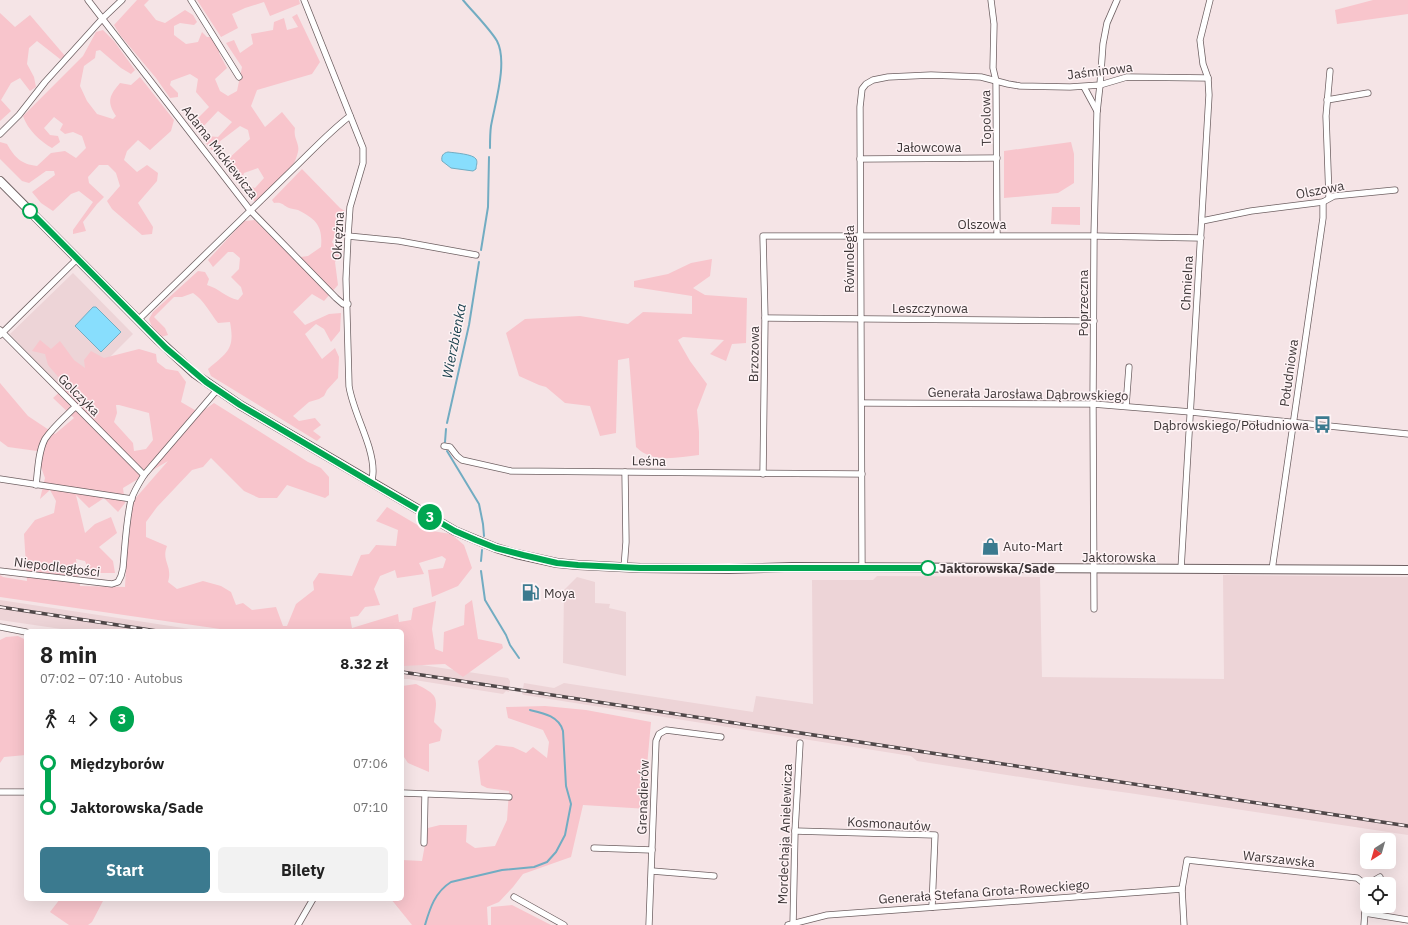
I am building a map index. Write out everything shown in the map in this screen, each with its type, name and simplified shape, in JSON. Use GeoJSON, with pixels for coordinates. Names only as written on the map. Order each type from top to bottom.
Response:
{"type":"FeatureCollection","features":[{"type":"Feature","properties":{"kind":"main road","name":"Jaktorowska"},"geometry":{"type":"LineString","coordinates":[[0,181],[175,358],[217,390],[455,531],[496,548],[557,563],[624,568],[729,569],[792,567],[1408,570]]}},
{"type":"Feature","properties":{"kind":"street","name":"Adama Mickiewicza"},"geometry":{"type":"LineString","coordinates":[[88,0],[250,210],[336,298],[343,304],[348,304]]}},
{"type":"Feature","properties":{"kind":"street"},"geometry":{"type":"LineString","coordinates":[[0,134],[19,115],[45,82],[122,0]]}},
{"type":"Feature","properties":{"kind":"street"},"geometry":{"type":"LineString","coordinates":[[191,0],[239,77]]}},
{"type":"Feature","properties":{"kind":"street","name":"Okrężna"},"geometry":{"type":"LineString","coordinates":[[304,0],[363,148],[359,178],[350,207],[346,279],[348,304],[349,386],[351,398],[372,460],[372,483]]}},
{"type":"Feature","properties":{"kind":"street","name":"Topolowa"},"geometry":{"type":"LineString","coordinates":[[991,0],[994,24],[993,68],[996,81],[997,235]]}},
{"type":"Feature","properties":{"kind":"street","name":"Poprzeczna"},"geometry":{"type":"LineString","coordinates":[[1094,609],[1094,236],[1097,112],[1103,44],[1107,24],[1117,0]]}},
{"type":"Feature","properties":{"kind":"street","name":"Chmielna"},"geometry":{"type":"LineString","coordinates":[[1182,569],[1209,95],[1208,78],[1203,64],[1200,40],[1210,0]]}},
{"type":"Feature","properties":{"kind":"street"},"geometry":{"type":"LineString","coordinates":[[1329,198],[1326,116],[1330,71]]}},
{"type":"Feature","properties":{"kind":"street","name":"Równoległa"},"geometry":{"type":"LineString","coordinates":[[862,568],[860,106],[862,89],[866,84],[873,80],[888,77],[931,75],[981,77],[996,81]]}},
{"type":"Feature","properties":{"kind":"street","name":"Jaśminowa"},"geometry":{"type":"LineString","coordinates":[[996,81],[1020,86],[1084,87],[1100,85],[1127,77],[1208,78]]}},
{"type":"Feature","properties":{"kind":"street"},"geometry":{"type":"LineString","coordinates":[[1084,87],[1097,112]]}},
{"type":"Feature","properties":{"kind":"street"},"geometry":{"type":"LineString","coordinates":[[1327,100],[1368,93]]}},
{"type":"Feature","properties":{"kind":"street"},"geometry":{"type":"LineString","coordinates":[[138,320],[250,210],[329,134],[350,116]]}},
{"type":"Feature","properties":{"kind":"street","name":"Jałowcowa"},"geometry":{"type":"LineString","coordinates":[[860,159],[997,158]]}},
{"type":"Feature","properties":{"kind":"street","name":"Olszowa"},"geometry":{"type":"LineString","coordinates":[[1202,221],[1251,211],[1323,202],[1334,196],[1395,190]]}},
{"type":"Feature","properties":{"kind":"street","name":"Południowa"},"geometry":{"type":"LineString","coordinates":[[1272,570],[1323,218],[1323,202]]}},
{"type":"Feature","properties":{"kind":"street","name":"Olszowa"},"geometry":{"type":"LineString","coordinates":[[763,236],[997,235],[1201,238]]}},
{"type":"Feature","properties":{"kind":"street"},"geometry":{"type":"LineString","coordinates":[[348,236],[399,242],[476,255]]}},
{"type":"Feature","properties":{"kind":"street","name":"Brzozowa"},"geometry":{"type":"LineString","coordinates":[[763,236],[765,318],[763,474]]}},
{"type":"Feature","properties":{"kind":"street"},"geometry":{"type":"LineString","coordinates":[[1,332],[77,259]]}},
{"type":"Feature","properties":{"kind":"street","name":"Leszczynowa"},"geometry":{"type":"LineString","coordinates":[[765,318],[1094,321]]}},
{"type":"Feature","properties":{"kind":"street","name":"Golczyka"},"geometry":{"type":"LineString","coordinates":[[1,332],[144,475]]}},
{"type":"Feature","properties":{"kind":"street"},"geometry":{"type":"LineString","coordinates":[[1126,406],[1129,367]]}},
{"type":"Feature","properties":{"kind":"street"},"geometry":{"type":"LineString","coordinates":[[0,479],[132,499],[144,475],[217,390]]}},
{"type":"Feature","properties":{"kind":"street","name":"Generała Jarosława Dąbrowskiego"},"geometry":{"type":"LineString","coordinates":[[862,403],[1093,404],[1191,412],[1408,434]]}},
{"type":"Feature","properties":{"kind":"street"},"geometry":{"type":"LineString","coordinates":[[36,485],[41,450],[45,439],[75,407]]}},
{"type":"Feature","properties":{"kind":"street","name":"Leśna"},"geometry":{"type":"LineString","coordinates":[[444,446],[450,447],[462,460],[511,471],[862,474]]}},
{"type":"Feature","properties":{"kind":"street"},"geometry":{"type":"LineString","coordinates":[[624,568],[626,542],[625,472]]}},
{"type":"Feature","properties":{"kind":"street","name":"Niepodległości"},"geometry":{"type":"LineString","coordinates":[[0,571],[112,584],[118,582],[121,576],[128,516],[132,499]]}},
{"type":"Feature","properties":{"kind":"street"},"geometry":{"type":"LineString","coordinates":[[0,627],[24,632]]}},
{"type":"Feature","properties":{"kind":"street","name":"Grenadierów"},"geometry":{"type":"LineString","coordinates":[[649,925],[656,741],[659,734],[666,730],[721,737]]}},
{"type":"Feature","properties":{"kind":"street","name":"Mordechaja Anielewicza"},"geometry":{"type":"LineString","coordinates":[[791,925],[800,743]]}},
{"type":"Feature","properties":{"kind":"street"},"geometry":{"type":"LineString","coordinates":[[0,792],[24,792]]}},
{"type":"Feature","properties":{"kind":"street"},"geometry":{"type":"LineString","coordinates":[[404,793],[509,797]]}},
{"type":"Feature","properties":{"kind":"street"},"geometry":{"type":"LineString","coordinates":[[424,843],[425,794]]}},
{"type":"Feature","properties":{"kind":"street","name":"Kosmonautów"},"geometry":{"type":"LineString","coordinates":[[796,831],[935,835],[932,907]]}},
{"type":"Feature","properties":{"kind":"street"},"geometry":{"type":"LineString","coordinates":[[594,848],[652,850]]}},
{"type":"Feature","properties":{"kind":"street","name":"Warszawska"},"geometry":{"type":"LineString","coordinates":[[1182,889],[1187,860],[1357,878],[1360,880]]}},
{"type":"Feature","properties":{"kind":"street"},"geometry":{"type":"LineString","coordinates":[[652,871],[714,876]]}},
{"type":"Feature","properties":{"kind":"street"},"geometry":{"type":"LineString","coordinates":[[1182,889],[1184,925]]}},
{"type":"Feature","properties":{"kind":"street","name":"Generała Stefana Grota-Roweckiego"},"geometry":{"type":"LineString","coordinates":[[791,925],[827,915],[1182,889]]}},
{"type":"Feature","properties":{"kind":"street"},"geometry":{"type":"LineString","coordinates":[[514,897],[564,925]]}},
{"type":"Feature","properties":{"kind":"street"},"geometry":{"type":"LineString","coordinates":[[298,925],[312,901]]}},
{"type":"Feature","properties":{"kind":"street"},"geometry":{"type":"LineString","coordinates":[[1364,925],[1365,913],[1408,920]]}},
{"type":"Feature","properties":{"kind":"shaded area"},"geometry":{"type":"Polygon","coordinates":[[[137,0],[149,0],[144,5],[156,20],[165,23],[185,10],[193,15],[197,22],[194,25],[180,23],[174,26],[174,35],[186,44],[198,42],[202,32],[207,37],[217,37],[222,43],[219,53],[227,68],[215,79],[220,91],[228,96],[237,91],[242,67],[226,43],[234,40],[240,53],[253,44],[251,34],[273,30],[274,22],[284,18],[287,30],[298,27],[292,17],[297,14],[320,62],[312,74],[257,90],[251,106],[265,127],[282,112],[295,128],[298,152],[287,174],[257,203],[249,197],[243,189],[245,185],[255,188],[264,178],[258,168],[244,173],[241,181],[230,172],[227,164],[227,160],[250,139],[248,130],[240,126],[219,142],[223,149],[215,154],[204,141],[207,136],[218,137],[232,122],[218,111],[201,129],[197,130],[193,123],[209,107],[196,92],[198,79],[190,74],[171,81],[170,85],[178,93],[178,97],[170,98],[156,78],[120,35],[114,25],[137,0]]]}},
{"type":"Feature","properties":{"kind":"shaded area"},"geometry":{"type":"Polygon","coordinates":[[[197,0],[299,0],[300,4],[270,16],[264,2],[245,8],[232,14],[238,28],[221,37],[197,0]]]}},
{"type":"Feature","properties":{"kind":"shaded area"},"geometry":{"type":"Polygon","coordinates":[[[1373,0],[1408,0],[1408,14],[1337,24],[1335,10],[1373,0]]]}},
{"type":"Feature","properties":{"kind":"shaded area"},"geometry":{"type":"Polygon","coordinates":[[[0,13],[15,27],[30,15],[65,56],[60,59],[37,41],[29,48],[27,64],[34,77],[36,87],[30,91],[20,78],[11,83],[1,100],[11,111],[0,121],[0,13]]]}},
{"type":"Feature","properties":{"kind":"shaded area"},"geometry":{"type":"Polygon","coordinates":[[[103,30],[114,41],[135,70],[131,74],[121,68],[100,50],[96,51],[95,58],[84,66],[80,86],[87,101],[97,114],[113,119],[116,116],[111,106],[110,98],[114,91],[120,83],[131,85],[140,77],[174,120],[171,131],[150,150],[138,140],[127,151],[124,160],[137,172],[147,165],[158,173],[157,181],[138,203],[153,227],[152,234],[142,235],[112,209],[107,201],[120,186],[116,173],[108,165],[99,165],[88,177],[89,183],[104,197],[83,222],[86,231],[73,234],[73,230],[93,202],[79,191],[71,194],[53,211],[41,203],[32,192],[55,175],[54,171],[46,171],[29,183],[22,181],[0,159],[0,142],[7,144],[19,160],[27,164],[37,166],[51,153],[65,151],[76,158],[86,148],[82,136],[73,132],[65,134],[60,130],[63,124],[54,117],[44,128],[50,135],[58,136],[60,142],[52,148],[35,135],[23,116],[83,56],[96,32],[103,30]]]}},
{"type":"Feature","properties":{"kind":"shaded area"},"geometry":{"type":"Polygon","coordinates":[[[1071,142],[1074,154],[1074,183],[1058,193],[1004,198],[1004,151],[1071,142]]]}},
{"type":"Feature","properties":{"kind":"shaded area"},"geometry":{"type":"Polygon","coordinates":[[[302,169],[340,208],[345,211],[332,242],[340,255],[335,262],[338,285],[324,301],[312,294],[293,312],[305,325],[329,314],[341,313],[340,331],[331,342],[324,329],[316,324],[305,334],[322,359],[335,348],[339,357],[338,378],[327,390],[324,396],[309,402],[293,416],[299,421],[315,418],[321,425],[313,431],[321,437],[317,441],[211,376],[208,369],[225,354],[231,344],[230,322],[218,323],[204,303],[193,293],[182,297],[174,297],[154,317],[165,328],[168,335],[161,337],[152,327],[149,319],[153,312],[198,271],[205,272],[209,279],[207,285],[238,300],[243,294],[241,287],[231,277],[239,269],[240,258],[233,252],[228,252],[213,267],[208,260],[244,221],[255,220],[293,258],[308,256],[321,247],[321,234],[314,220],[298,210],[281,203],[274,203],[272,200],[302,169]]]}},
{"type":"Feature","properties":{"kind":"shaded area"},"geometry":{"type":"Polygon","coordinates":[[[1052,207],[1080,207],[1080,225],[1051,224],[1052,207]]]}},
{"type":"Feature","properties":{"kind":"shaded area"},"geometry":{"type":"Polygon","coordinates":[[[712,259],[710,276],[693,288],[705,295],[747,298],[746,343],[732,344],[726,361],[710,354],[724,340],[683,337],[678,340],[690,361],[707,384],[697,410],[699,455],[658,458],[650,456],[636,447],[629,358],[618,360],[616,433],[600,436],[590,406],[565,403],[546,387],[519,376],[506,333],[525,319],[580,316],[628,324],[643,312],[692,314],[692,296],[634,287],[634,281],[668,274],[691,263],[712,259]]]}},
{"type":"Feature","properties":{"kind":"shaded area"},"geometry":{"type":"Polygon","coordinates":[[[73,273],[133,334],[70,397],[10,334],[73,273]]]}},
{"type":"Feature","properties":{"kind":"shaded area"},"geometry":{"type":"Polygon","coordinates":[[[40,340],[51,349],[60,341],[74,360],[85,368],[84,360],[91,351],[104,358],[139,349],[156,354],[157,362],[166,369],[178,371],[186,382],[181,402],[200,413],[214,403],[308,462],[321,468],[329,477],[329,495],[325,498],[287,485],[277,498],[259,498],[244,491],[211,458],[203,467],[192,470],[157,507],[146,522],[146,537],[167,546],[165,556],[169,571],[168,582],[177,589],[203,581],[221,586],[231,592],[236,605],[243,603],[252,610],[276,607],[283,626],[287,626],[296,604],[314,590],[313,582],[319,573],[352,576],[361,555],[369,554],[376,545],[396,546],[398,530],[376,521],[387,507],[426,530],[451,534],[464,545],[472,568],[458,586],[432,597],[428,570],[443,568],[446,559],[442,556],[419,563],[424,574],[397,578],[395,570],[380,576],[374,589],[380,605],[365,607],[358,616],[350,617],[352,628],[398,614],[399,622],[411,620],[413,608],[436,601],[432,629],[435,649],[443,652],[444,632],[464,625],[465,605],[472,600],[478,639],[502,644],[503,648],[463,677],[445,664],[404,666],[404,629],[220,629],[0,597],[0,575],[3,577],[27,581],[24,534],[35,520],[54,513],[56,501],[50,490],[40,499],[45,478],[38,459],[37,451],[8,447],[0,441],[0,383],[28,416],[55,434],[74,418],[53,398],[66,386],[48,365],[45,354],[32,351],[40,340]],[[116,405],[117,413],[114,422],[133,443],[134,451],[146,449],[153,440],[149,413],[116,405]],[[168,461],[123,488],[125,503],[118,512],[104,498],[89,508],[76,495],[85,533],[95,524],[111,517],[117,533],[99,547],[113,561],[115,573],[90,573],[85,561],[76,559],[80,586],[125,587],[128,527],[133,501],[168,461]]]}},
{"type":"Feature","properties":{"kind":"shaded area"},"geometry":{"type":"Polygon","coordinates":[[[1223,575],[1408,577],[1408,835],[917,761],[911,756],[522,694],[524,683],[554,688],[564,683],[753,712],[756,696],[813,704],[812,580],[873,580],[877,576],[1040,577],[1042,677],[1224,679],[1223,575]]]}},
{"type":"Feature","properties":{"kind":"shaded area"},"geometry":{"type":"Polygon","coordinates":[[[577,577],[595,582],[595,603],[610,604],[609,608],[626,612],[626,676],[563,663],[564,590],[577,577]]]}},
{"type":"Feature","properties":{"kind":"shaded area"},"geometry":{"type":"Polygon","coordinates":[[[0,600],[190,629],[61,629],[0,620],[0,600]]]}},
{"type":"Feature","properties":{"kind":"shaded area"},"geometry":{"type":"Polygon","coordinates":[[[18,636],[24,639],[24,755],[4,757],[0,763],[0,640],[6,637],[18,636]]]}},
{"type":"Feature","properties":{"kind":"shaded area"},"geometry":{"type":"Polygon","coordinates":[[[404,662],[508,678],[510,681],[509,692],[506,691],[503,694],[404,679],[404,662]]]}},
{"type":"Feature","properties":{"kind":"shaded area"},"geometry":{"type":"Polygon","coordinates":[[[416,684],[429,691],[435,698],[436,707],[434,722],[442,730],[440,741],[429,744],[429,772],[408,763],[404,757],[404,686],[416,684]]]}},
{"type":"Feature","properties":{"kind":"shaded area"},"geometry":{"type":"Polygon","coordinates":[[[545,706],[586,710],[651,722],[647,766],[648,809],[583,805],[571,857],[523,874],[499,902],[487,907],[488,925],[412,925],[393,901],[404,901],[404,860],[422,861],[428,828],[440,825],[467,825],[466,842],[475,848],[495,846],[507,820],[509,791],[487,788],[481,785],[478,761],[496,745],[513,747],[526,753],[533,747],[547,758],[549,742],[543,730],[508,718],[506,707],[545,706]]]}},
{"type":"Feature","properties":{"kind":"shaded area"},"geometry":{"type":"Polygon","coordinates":[[[58,901],[103,901],[92,922],[88,925],[69,925],[50,912],[58,901]]]}},
{"type":"Feature","properties":{"kind":"shaded area"},"geometry":{"type":"Polygon","coordinates":[[[512,905],[551,925],[491,925],[491,907],[512,905]]]}},
{"type":"Feature","properties":{"kind":"water"},"geometry":{"type":"Polygon","coordinates":[[[448,152],[474,157],[477,161],[476,169],[473,171],[451,168],[442,161],[443,155],[448,152]]]}},
{"type":"Feature","properties":{"kind":"water"},"geometry":{"type":"Polygon","coordinates":[[[93,307],[96,307],[121,332],[101,352],[75,326],[93,307]]]}},
{"type":"Feature","properties":{"kind":"waterway","name":"Wierzbienka"},"geometry":{"type":"LineString","coordinates":[[463,0],[494,36],[500,50],[500,83],[491,126],[490,148]]}},
{"type":"Feature","properties":{"kind":"waterway","name":"Wierzbienka"},"geometry":{"type":"LineString","coordinates":[[481,250],[488,207],[489,157]]}},
{"type":"Feature","properties":{"kind":"waterway","name":"Wierzbienka"},"geometry":{"type":"LineString","coordinates":[[447,423],[469,325],[479,262]]}},
{"type":"Feature","properties":{"kind":"waterway","name":"Wierzbienka"},"geometry":{"type":"LineString","coordinates":[[445,442],[446,429]]}},
{"type":"Feature","properties":{"kind":"waterway","name":"Wierzbienka"},"geometry":{"type":"LineString","coordinates":[[447,451],[479,504],[484,536]]}},
{"type":"Feature","properties":{"kind":"waterway","name":"Wierzbienka"},"geometry":{"type":"LineString","coordinates":[[481,561],[482,550]]}},
{"type":"Feature","properties":{"kind":"waterway","name":"Wierzbienka"},"geometry":{"type":"LineString","coordinates":[[481,571],[485,600],[519,658]]}},
{"type":"Feature","properties":{"kind":"waterway","name":"Wierzbienka"},"geometry":{"type":"LineString","coordinates":[[425,925],[431,907],[437,896],[445,886],[451,882],[502,870],[534,867],[547,862],[556,852],[565,835],[571,804],[566,786],[563,731],[558,722],[550,716],[530,710]]}},
{"type":"Feature","properties":{"kind":"railway"},"geometry":{"type":"LineString","coordinates":[[0,607],[144,629]]}},
{"type":"Feature","properties":{"kind":"railway"},"geometry":{"type":"LineString","coordinates":[[404,672],[1408,826]]}},
{"type":"Feature","properties":{"kind":"bus line","name":"3"},"geometry":{"type":"LineString","coordinates":[[30,211],[175,358],[217,390],[435,520],[455,531],[496,548],[557,563],[624,568],[928,568]]}},
{"type":"Feature","properties":{"kind":"place","name":"Dąbrowskiego/Południowa"},"geometry":{"type":"Point","coordinates":[1322,425]}},
{"type":"Feature","properties":{"kind":"place","name":"Auto-Mart"},"geometry":{"type":"Point","coordinates":[990,546]}},
{"type":"Feature","properties":{"kind":"place","name":"Jaktorowska/Sade"},"geometry":{"type":"Point","coordinates":[928,568]}},
{"type":"Feature","properties":{"kind":"place","name":"Moya"},"geometry":{"type":"Point","coordinates":[531,593]}}]}
